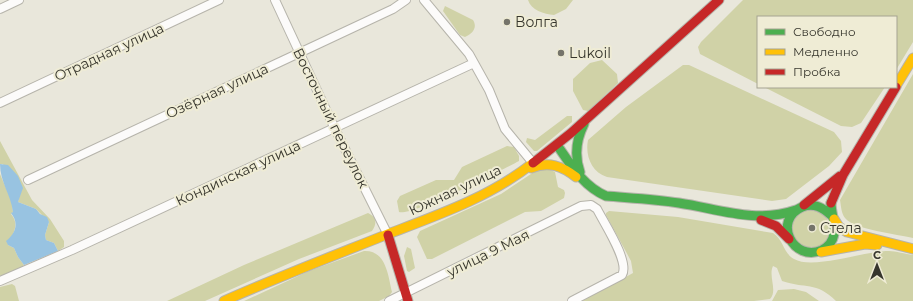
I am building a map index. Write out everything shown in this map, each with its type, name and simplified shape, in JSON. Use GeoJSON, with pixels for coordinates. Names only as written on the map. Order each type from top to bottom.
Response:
{"type":"FeatureCollection","features":[{"type":"Feature","properties":{"kind":"main road","name":"Южная улица"},"geometry":{"type":"LineString","coordinates":[[224,301],[275,278],[388,235],[474,199],[523,171],[557,145],[587,119],[666,50],[719,0]]}},
{"type":"Feature","properties":{"kind":"main road"},"geometry":{"type":"LineString","coordinates":[[897,85],[913,58]]}},
{"type":"Feature","properties":{"kind":"main road"},"geometry":{"type":"LineString","coordinates":[[815,253],[824,249],[832,242],[835,232],[833,196],[850,164],[895,88]]}},
{"type":"Feature","properties":{"kind":"main road"},"geometry":{"type":"LineString","coordinates":[[586,186],[578,167],[576,152],[579,134],[587,119]]}},
{"type":"Feature","properties":{"kind":"main road"},"geometry":{"type":"LineString","coordinates":[[557,145],[586,186]]}},
{"type":"Feature","properties":{"kind":"main road"},"geometry":{"type":"LineString","coordinates":[[523,171],[534,166],[551,164],[568,170],[586,186],[597,193],[606,196],[680,203],[739,214],[779,217],[807,204],[819,206],[833,217],[839,228],[847,232],[913,250]]}},
{"type":"Feature","properties":{"kind":"main road"},"geometry":{"type":"LineString","coordinates":[[790,241],[787,232],[787,222],[798,208],[833,183],[850,164]]}},
{"type":"Feature","properties":{"kind":"main road"},"geometry":{"type":"LineString","coordinates":[[739,214],[776,226],[782,230],[790,241],[802,251],[815,253],[865,244],[896,246]]}},
{"type":"Feature","properties":{"kind":"main road"},"geometry":{"type":"LineString","coordinates":[[388,235],[407,297]]}},
{"type":"Feature","properties":{"kind":"street"},"geometry":{"type":"LineString","coordinates":[[0,9],[19,0]]}},
{"type":"Feature","properties":{"kind":"street","name":"Отрадная улица"},"geometry":{"type":"LineString","coordinates":[[0,103],[219,0]]}},
{"type":"Feature","properties":{"kind":"street","name":"Восточный переулок"},"geometry":{"type":"LineString","coordinates":[[275,0],[335,129],[388,235]]}},
{"type":"Feature","properties":{"kind":"street","name":"Озёрная улица"},"geometry":{"type":"LineString","coordinates":[[28,180],[393,9],[406,0]]}},
{"type":"Feature","properties":{"kind":"street"},"geometry":{"type":"LineString","coordinates":[[424,0],[474,63],[489,90],[505,129],[533,163]]}},
{"type":"Feature","properties":{"kind":"street","name":"Кондинская улица"},"geometry":{"type":"LineString","coordinates":[[0,282],[335,129],[474,63]]}},
{"type":"Feature","properties":{"kind":"street","name":"улица 9 Мая"},"geometry":{"type":"LineString","coordinates":[[389,301],[407,297],[586,205],[591,205],[597,209],[622,258],[624,268],[622,275],[572,301]]}},
{"type":"Feature","properties":{"kind":"green space"},"geometry":{"type":"Polygon","coordinates":[[[528,0],[573,0],[566,9],[554,15],[546,14],[535,9],[528,0]]]}},
{"type":"Feature","properties":{"kind":"green space"},"geometry":{"type":"Polygon","coordinates":[[[743,0],[913,0],[913,42],[897,68],[897,16],[757,16],[757,83],[700,54],[698,47],[701,42],[743,0]]]}},
{"type":"Feature","properties":{"kind":"green space"},"geometry":{"type":"Polygon","coordinates":[[[445,6],[473,20],[475,26],[474,30],[465,37],[460,35],[443,11],[445,6]]]}},
{"type":"Feature","properties":{"kind":"green space"},"geometry":{"type":"Polygon","coordinates":[[[602,60],[617,74],[618,83],[588,111],[583,110],[573,91],[573,79],[590,63],[602,60]]]}},
{"type":"Feature","properties":{"kind":"green space"},"geometry":{"type":"Polygon","coordinates":[[[683,65],[689,65],[834,132],[841,141],[842,152],[829,166],[786,199],[772,201],[601,175],[593,167],[588,157],[588,140],[626,107],[683,65]]]}},
{"type":"Feature","properties":{"kind":"green space"},"geometry":{"type":"Polygon","coordinates":[[[913,74],[913,238],[867,229],[850,222],[844,216],[840,200],[913,74]]]}},
{"type":"Feature","properties":{"kind":"green space"},"geometry":{"type":"Polygon","coordinates":[[[766,88],[884,88],[861,123],[852,127],[841,126],[766,88]]]}},
{"type":"Feature","properties":{"kind":"green space"},"geometry":{"type":"Polygon","coordinates":[[[567,116],[572,116],[572,122],[537,151],[534,151],[526,142],[527,138],[535,140],[567,116]]]}},
{"type":"Feature","properties":{"kind":"green space"},"geometry":{"type":"Polygon","coordinates":[[[0,141],[32,200],[50,219],[64,241],[64,247],[58,251],[54,243],[46,240],[45,235],[49,222],[36,209],[18,202],[19,197],[3,164],[0,164],[0,141]]]}},
{"type":"Feature","properties":{"kind":"green space"},"geometry":{"type":"Polygon","coordinates":[[[507,146],[514,147],[519,156],[519,161],[438,200],[407,212],[399,212],[397,201],[400,196],[436,180],[454,180],[462,167],[507,146]]]}},
{"type":"Feature","properties":{"kind":"green space"},"geometry":{"type":"Polygon","coordinates":[[[547,168],[555,172],[558,187],[564,190],[564,198],[541,211],[525,212],[432,259],[427,259],[417,237],[420,231],[501,194],[534,172],[547,168]]]}},
{"type":"Feature","properties":{"kind":"green space"},"geometry":{"type":"Polygon","coordinates":[[[0,174],[12,202],[13,212],[11,214],[15,222],[14,233],[8,245],[14,248],[24,265],[20,269],[0,276],[0,174]]]}},
{"type":"Feature","properties":{"kind":"green space"},"geometry":{"type":"Polygon","coordinates":[[[811,210],[824,216],[830,229],[824,242],[811,248],[798,242],[792,229],[798,216],[811,210]]]}},
{"type":"Feature","properties":{"kind":"green space"},"geometry":{"type":"Polygon","coordinates":[[[609,211],[678,217],[773,233],[777,236],[790,256],[803,262],[826,261],[889,251],[913,255],[913,301],[836,301],[829,295],[816,288],[782,281],[777,268],[773,266],[773,292],[770,299],[754,301],[582,301],[633,273],[631,261],[606,215],[609,211]]]}},
{"type":"Feature","properties":{"kind":"green space"},"geometry":{"type":"Polygon","coordinates":[[[368,213],[375,219],[375,226],[372,231],[299,259],[205,301],[167,301],[244,265],[368,213]]]}},
{"type":"Feature","properties":{"kind":"green space"},"geometry":{"type":"Polygon","coordinates":[[[407,247],[411,249],[415,268],[409,272],[407,271],[404,256],[407,247]]]}},
{"type":"Feature","properties":{"kind":"green space"},"geometry":{"type":"Polygon","coordinates":[[[364,251],[377,255],[385,265],[387,271],[392,292],[389,296],[379,301],[244,301],[309,271],[364,251]]]}},
{"type":"Feature","properties":{"kind":"green space"},"geometry":{"type":"Polygon","coordinates":[[[12,284],[15,286],[19,301],[0,301],[0,287],[12,284]]]}},
{"type":"Feature","properties":{"kind":"green space"},"geometry":{"type":"Polygon","coordinates":[[[794,289],[806,292],[819,301],[772,301],[778,290],[794,289]]]}},
{"type":"Feature","properties":{"kind":"water"},"geometry":{"type":"Polygon","coordinates":[[[0,164],[8,165],[18,176],[23,188],[18,202],[36,209],[40,214],[47,217],[49,222],[45,235],[46,240],[54,243],[58,251],[24,265],[14,248],[8,245],[6,241],[12,235],[16,224],[11,213],[13,212],[12,206],[0,171],[0,164]]]}},
{"type":"Feature","properties":{"kind":"traffic: fast"},"geometry":{"type":"LineString","coordinates":[[580,172],[577,160],[577,148],[579,136],[584,124]]}},
{"type":"Feature","properties":{"kind":"traffic: fast"},"geometry":{"type":"LineString","coordinates":[[557,145],[584,181],[598,192],[606,196],[670,202],[752,216],[781,214],[796,210]]}},
{"type":"Feature","properties":{"kind":"traffic: fast"},"geometry":{"type":"LineString","coordinates":[[831,203],[834,234],[830,244],[822,250],[812,252],[802,251],[795,246],[787,230],[788,221],[793,213],[802,207],[810,205],[818,207],[832,216]]}},
{"type":"Feature","properties":{"kind":"traffic: slow"},"geometry":{"type":"LineString","coordinates":[[897,84],[913,58]]}},
{"type":"Feature","properties":{"kind":"traffic: slow"},"geometry":{"type":"LineString","coordinates":[[224,301],[463,204],[499,186],[533,163]]}},
{"type":"Feature","properties":{"kind":"traffic: slow"},"geometry":{"type":"LineString","coordinates":[[531,168],[544,165],[555,166],[566,170],[576,177]]}},
{"type":"Feature","properties":{"kind":"traffic: slow"},"geometry":{"type":"LineString","coordinates":[[834,219],[839,227],[847,232],[913,249]]}},
{"type":"Feature","properties":{"kind":"traffic: slow"},"geometry":{"type":"LineString","coordinates":[[821,252],[865,244],[877,245]]}},
{"type":"Feature","properties":{"kind":"traffic: jam"},"geometry":{"type":"LineString","coordinates":[[533,163],[571,133],[719,0]]}},
{"type":"Feature","properties":{"kind":"traffic: jam"},"geometry":{"type":"LineString","coordinates":[[831,203],[843,175],[895,88]]}},
{"type":"Feature","properties":{"kind":"traffic: jam"},"geometry":{"type":"LineString","coordinates":[[804,205],[840,176]]}},
{"type":"Feature","properties":{"kind":"traffic: jam"},"geometry":{"type":"LineString","coordinates":[[761,220],[776,226],[789,239]]}},
{"type":"Feature","properties":{"kind":"traffic: jam"},"geometry":{"type":"LineString","coordinates":[[388,235],[408,301]]}},
{"type":"Feature","properties":{"kind":"place","name":"Волга"},"geometry":{"type":"Point","coordinates":[507,22]}},
{"type":"Feature","properties":{"kind":"place","name":"Lukoil"},"geometry":{"type":"Point","coordinates":[561,53]}},
{"type":"Feature","properties":{"kind":"place","name":"Стела"},"geometry":{"type":"Point","coordinates":[812,228]}}]}
